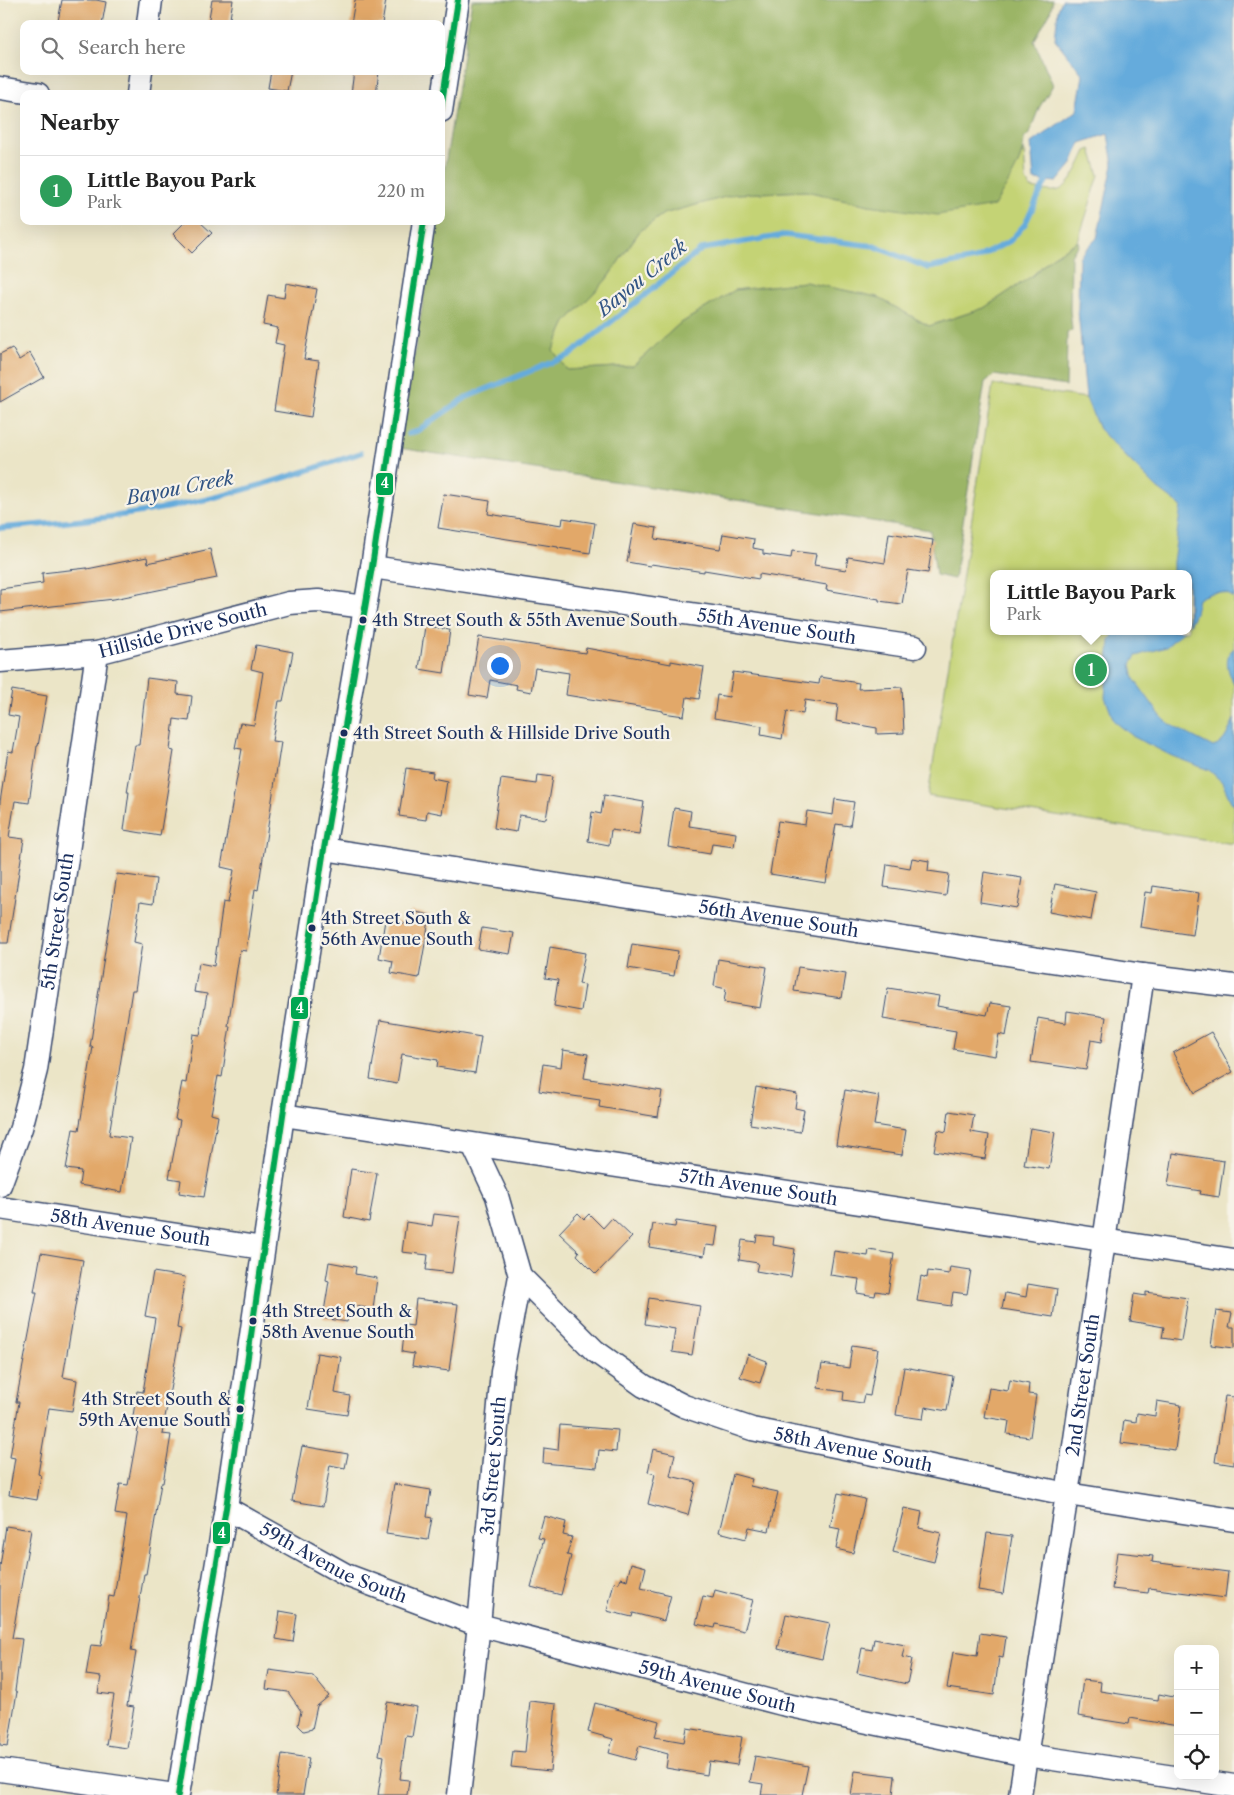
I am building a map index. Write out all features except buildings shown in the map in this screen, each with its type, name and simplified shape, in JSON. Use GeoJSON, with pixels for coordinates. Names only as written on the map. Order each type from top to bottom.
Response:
{"type":"FeatureCollection","features":[{"type":"Feature","properties":{"kind":"street"},"geometry":{"type":"LineString","coordinates":[[148,20],[151,0]]}},
{"type":"Feature","properties":{"kind":"street"},"geometry":{"type":"LineString","coordinates":[[444,90],[458,0]]}},
{"type":"Feature","properties":{"kind":"street"},"geometry":{"type":"LineString","coordinates":[[139,90],[140,75]]}},
{"type":"Feature","properties":{"kind":"street"},"geometry":{"type":"LineString","coordinates":[[0,88],[20,91]]}},
{"type":"Feature","properties":{"kind":"street"},"geometry":{"type":"LineString","coordinates":[[0,1770],[177,1795],[226,1508],[283,1115],[324,849],[372,567],[423,225]]}},
{"type":"Feature","properties":{"kind":"street","name":"55th Avenue South"},"geometry":{"type":"LineString","coordinates":[[372,567],[915,647]]}},
{"type":"Feature","properties":{"kind":"street","name":"Hillside Drive South"},"geometry":{"type":"LineString","coordinates":[[0,661],[97,653],[289,603],[318,601],[365,607]]}},
{"type":"Feature","properties":{"kind":"street","name":"5th Street South"},"geometry":{"type":"LineString","coordinates":[[0,1185],[21,1128],[36,1070],[97,653]]}},
{"type":"Feature","properties":{"kind":"street","name":"56th Avenue South"},"geometry":{"type":"LineString","coordinates":[[324,849],[1143,975],[1234,986]]}},
{"type":"Feature","properties":{"kind":"street","name":"2nd Street South"},"geometry":{"type":"LineString","coordinates":[[1020,1795],[1067,1494],[1143,975]]}},
{"type":"Feature","properties":{"kind":"street","name":"57th Avenue South"},"geometry":{"type":"LineString","coordinates":[[283,1115],[1234,1260]]}},
{"type":"Feature","properties":{"kind":"street","name":"3rd Street South"},"geometry":{"type":"LineString","coordinates":[[459,1795],[479,1626],[502,1372],[520,1276],[497,1196],[473,1145]]}},
{"type":"Feature","properties":{"kind":"street","name":"58th Avenue South"},"geometry":{"type":"LineString","coordinates":[[0,1208],[263,1248]]}},
{"type":"Feature","properties":{"kind":"street","name":"58th Avenue South"},"geometry":{"type":"LineString","coordinates":[[520,1276],[595,1351],[644,1386],[684,1406],[752,1429],[1067,1494],[1234,1520]]}},
{"type":"Feature","properties":{"kind":"street","name":"59th Avenue South"},"geometry":{"type":"LineString","coordinates":[[226,1508],[346,1576],[479,1626],[782,1704],[1026,1755],[1234,1786]]}},
{"type":"Feature","properties":{"kind":"green space"},"geometry":{"type":"Polygon","coordinates":[[[472,0],[1053,0],[1050,13],[1034,41],[1053,85],[1039,108],[1029,134],[1024,139],[1021,157],[1017,166],[994,206],[937,215],[869,205],[806,191],[736,194],[663,214],[639,232],[606,280],[566,322],[553,350],[567,370],[633,366],[678,325],[735,290],[805,282],[877,297],[929,326],[984,308],[1032,276],[1052,257],[1078,241],[1079,245],[1071,257],[1070,310],[1072,330],[1067,333],[1066,386],[994,375],[985,382],[954,579],[936,575],[930,530],[399,448],[435,225],[445,225],[445,165],[472,0]]]}},
{"type":"Feature","properties":{"kind":"green space"},"geometry":{"type":"Polygon","coordinates":[[[1024,149],[1026,181],[1031,188],[1052,191],[1063,188],[1075,173],[1086,151],[1091,149],[1099,175],[1078,241],[1052,257],[1032,276],[984,308],[929,326],[877,297],[805,282],[735,290],[678,325],[633,366],[567,370],[553,350],[566,322],[606,280],[639,232],[663,214],[736,194],[806,191],[869,205],[1017,166],[1024,149]]]}},
{"type":"Feature","properties":{"kind":"green space"},"geometry":{"type":"Polygon","coordinates":[[[993,384],[1086,398],[1099,429],[1157,488],[1234,544],[1234,844],[928,796],[993,384]]]}},
{"type":"Feature","properties":{"kind":"water"},"geometry":{"type":"Polygon","coordinates":[[[1062,0],[1234,0],[1234,598],[1225,593],[1216,592],[1198,599],[1192,619],[1192,570],[1173,570],[1181,506],[1157,488],[1099,429],[1086,398],[1078,310],[1079,257],[1097,238],[1113,165],[1108,134],[1080,143],[1072,164],[1057,182],[1034,180],[1031,143],[1077,111],[1083,75],[1055,39],[1058,10],[1062,0]]]}},
{"type":"Feature","properties":{"kind":"water"},"geometry":{"type":"Polygon","coordinates":[[[1113,635],[1180,635],[1166,647],[1136,656],[1131,664],[1134,679],[1163,719],[1213,747],[1224,740],[1234,719],[1234,804],[1231,802],[1222,782],[1209,770],[1172,756],[1134,737],[1114,721],[1105,697],[1110,641],[1113,635]]]}},
{"type":"Feature","properties":{"kind":"water"},"geometry":{"type":"Polygon","coordinates":[[[1234,648],[1234,685],[1227,661],[1230,652],[1234,648]]]}},
{"type":"Feature","properties":{"kind":"waterway","name":"Bayou Creek"},"geometry":{"type":"LineString","coordinates":[[408,434],[417,431],[467,397],[570,355],[702,249],[785,235],[874,246],[928,268],[975,259],[1010,241],[1025,224],[1046,181]]}},
{"type":"Feature","properties":{"kind":"waterway","name":"Bayou Creek"},"geometry":{"type":"LineString","coordinates":[[0,528],[93,519],[185,504],[252,488],[361,453]]}},
{"type":"Feature","properties":{"kind":"transit line","name":"4"},"geometry":{"type":"LineString","coordinates":[[444,90],[458,0]]}},
{"type":"Feature","properties":{"kind":"transit line","name":"4"},"geometry":{"type":"LineString","coordinates":[[178,1795],[226,1508],[283,1115],[324,849],[372,567],[423,225]]}},
{"type":"Feature","properties":{"kind":"place","name":"4th Street South & 55th Avenue South"},"geometry":{"type":"Point","coordinates":[363,620]}},
{"type":"Feature","properties":{"kind":"place","name":"Little Bayou Park"},"geometry":{"type":"Point","coordinates":[1091,670]}},
{"type":"Feature","properties":{"kind":"place","name":"4th Street South & Hillside Drive South"},"geometry":{"type":"Point","coordinates":[344,733]}},
{"type":"Feature","properties":{"kind":"place","name":"4th Street South & 56th Avenue South"},"geometry":{"type":"Point","coordinates":[312,928]}},
{"type":"Feature","properties":{"kind":"place","name":"4th Street South & 58th Avenue South"},"geometry":{"type":"Point","coordinates":[253,1321]}},
{"type":"Feature","properties":{"kind":"place","name":"4th Street South & 59th Avenue South"},"geometry":{"type":"Point","coordinates":[240,1409]}}]}
